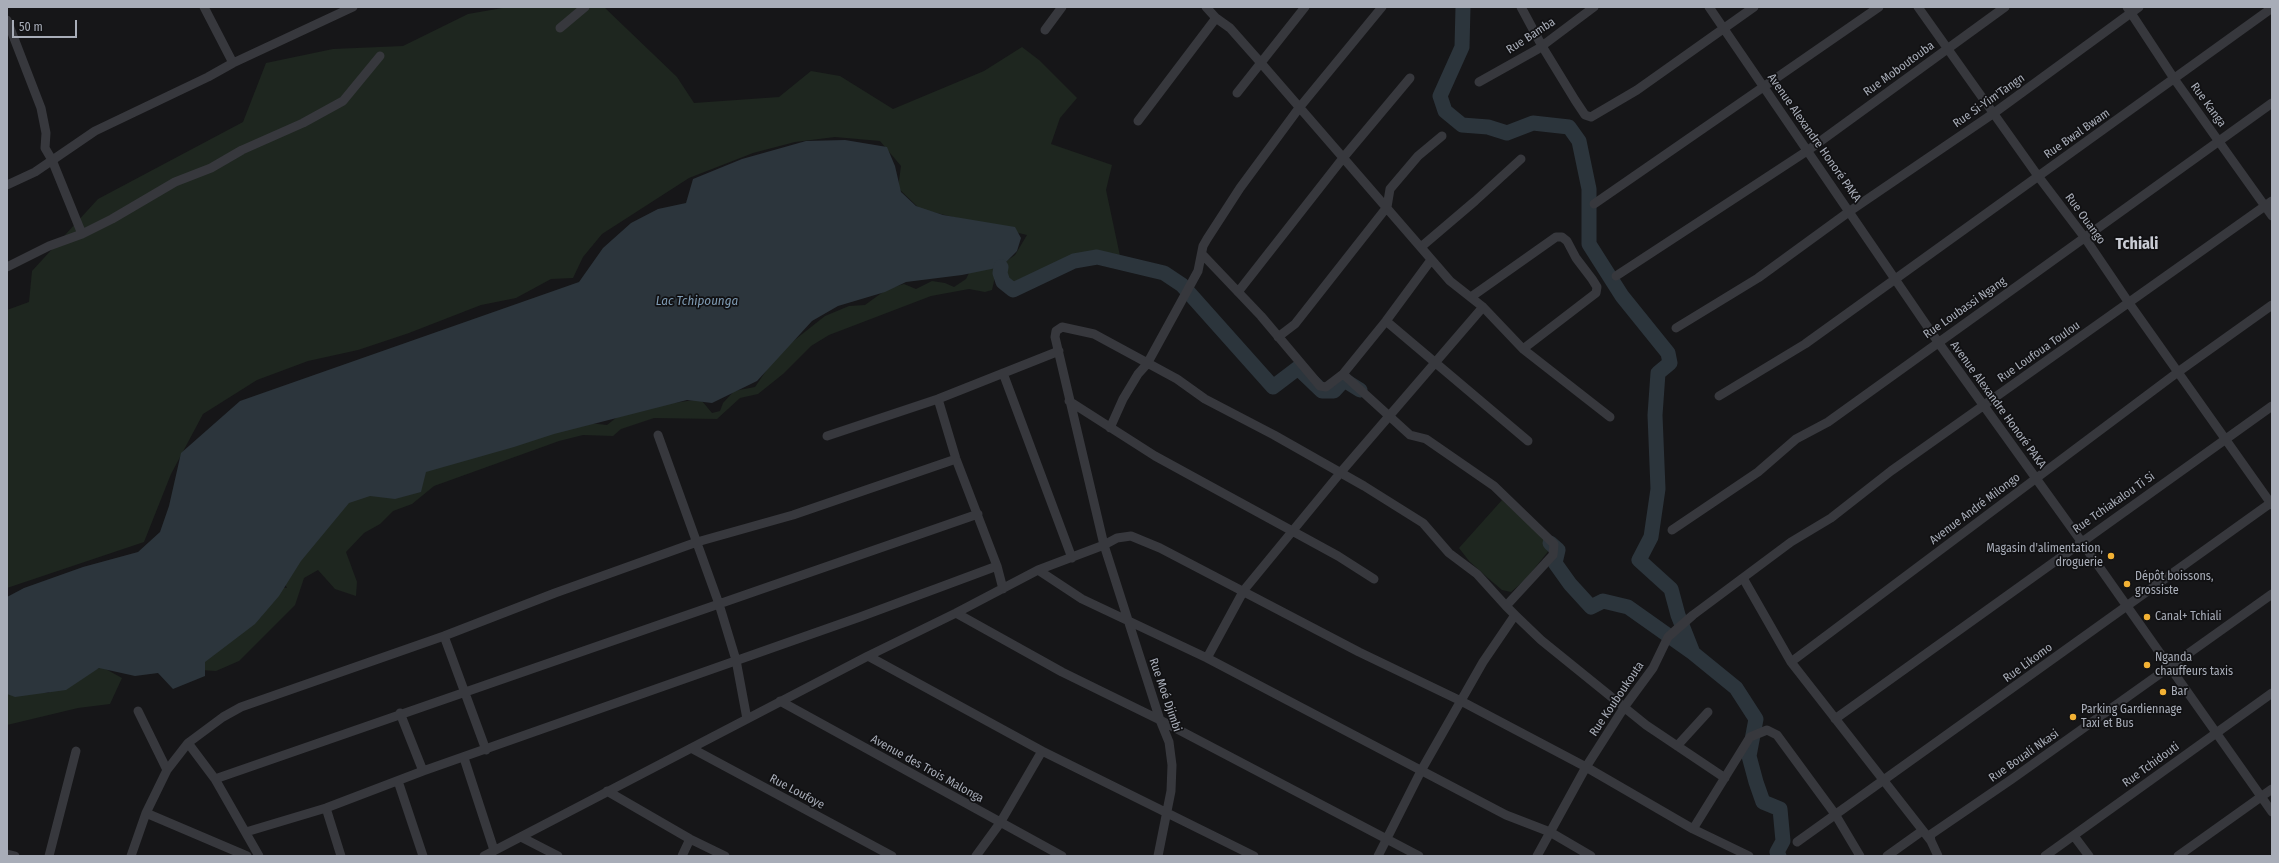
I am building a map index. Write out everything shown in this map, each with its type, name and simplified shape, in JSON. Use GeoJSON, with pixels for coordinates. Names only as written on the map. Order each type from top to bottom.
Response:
{"type":"FeatureCollection","features":[{"type":"Feature","properties":{"kind":"street"},"geometry":{"type":"LineString","coordinates":[[204,7],[233,63]]}},
{"type":"Feature","properties":{"kind":"street"},"geometry":{"type":"LineString","coordinates":[[7,185],[35,172],[95,131],[208,77],[233,63],[353,7]]}},
{"type":"Feature","properties":{"kind":"street"},"geometry":{"type":"LineString","coordinates":[[560,28],[585,7]]}},
{"type":"Feature","properties":{"kind":"street"},"geometry":{"type":"LineString","coordinates":[[1045,30],[1062,7]]}},
{"type":"Feature","properties":{"kind":"street"},"geometry":{"type":"LineString","coordinates":[[1206,7],[1216,18],[1230,28],[1450,281],[1483,307],[1523,349],[1610,417]]}},
{"type":"Feature","properties":{"kind":"street"},"geometry":{"type":"LineString","coordinates":[[1237,93],[1305,7]]}},
{"type":"Feature","properties":{"kind":"street"},"geometry":{"type":"LineString","coordinates":[[1110,428],[1123,399],[1138,374],[1147,364],[1198,271],[1205,242],[1240,188],[1299,108],[1382,7]]}},
{"type":"Feature","properties":{"kind":"street"},"geometry":{"type":"LineString","coordinates":[[1521,7],[1542,46],[1578,105],[1585,114],[1591,117],[1637,90],[1754,7]]}},
{"type":"Feature","properties":{"kind":"street","name":"Rue Bamba"},"geometry":{"type":"LineString","coordinates":[[1479,82],[1542,46],[1594,7]]}},
{"type":"Feature","properties":{"kind":"street","name":"Avenue Alexandre Honoré PAKA"},"geometry":{"type":"LineString","coordinates":[[1709,7],[1725,28],[1938,342],[2128,606],[2272,812]]}},
{"type":"Feature","properties":{"kind":"street"},"geometry":{"type":"LineString","coordinates":[[1594,204],[1765,88],[1879,7]]}},
{"type":"Feature","properties":{"kind":"street","name":"Rue Ouango"},"geometry":{"type":"LineString","coordinates":[[1918,7],[2038,176],[2085,238],[2129,303],[2272,503]]}},
{"type":"Feature","properties":{"kind":"street","name":"Rue Moboutouba"},"geometry":{"type":"LineString","coordinates":[[1616,276],[1807,151],[1946,48],[2005,7]]}},
{"type":"Feature","properties":{"kind":"street","name":"Rue Si-Yim'Tangn"},"geometry":{"type":"LineString","coordinates":[[1676,328],[1758,278],[1850,211],[1994,113],[2129,10],[2139,7]]}},
{"type":"Feature","properties":{"kind":"street","name":"Rue Bwal Bwam"},"geometry":{"type":"LineString","coordinates":[[1719,396],[1805,344],[2038,176],[2175,80],[2272,8]]}},
{"type":"Feature","properties":{"kind":"street","name":"Rue Kanga"},"geometry":{"type":"LineString","coordinates":[[2129,10],[2175,80],[2220,142],[2269,203],[2272,216]]}},
{"type":"Feature","properties":{"kind":"street"},"geometry":{"type":"LineString","coordinates":[[1138,121],[1216,18]]}},
{"type":"Feature","properties":{"kind":"street"},"geometry":{"type":"LineString","coordinates":[[7,20],[41,108],[46,134],[45,148],[52,160],[82,234]]}},
{"type":"Feature","properties":{"kind":"street"},"geometry":{"type":"LineString","coordinates":[[7,267],[49,246],[82,234],[112,220],[175,182],[211,168],[242,150],[303,122],[343,101],[380,56]]}},
{"type":"Feature","properties":{"kind":"street"},"geometry":{"type":"LineString","coordinates":[[1238,292],[1343,158],[1410,78]]}},
{"type":"Feature","properties":{"kind":"street","name":"Rue Loubassi Ngang"},"geometry":{"type":"LineString","coordinates":[[1672,530],[1758,472],[1796,439],[1828,422],[2220,142],[2272,103]]}},
{"type":"Feature","properties":{"kind":"street"},"geometry":{"type":"LineString","coordinates":[[1278,337],[1295,324],[1387,207],[1390,189],[1418,156],[1442,136]]}},
{"type":"Feature","properties":{"kind":"street"},"geometry":{"type":"LineString","coordinates":[[1421,247],[1476,201],[1521,159]]}},
{"type":"Feature","properties":{"kind":"street","name":"Rue Loufoua Toulou"},"geometry":{"type":"LineString","coordinates":[[1742,578],[1791,542],[1831,518],[1891,471],[2269,203]]}},
{"type":"Feature","properties":{"kind":"street"},"geometry":{"type":"LineString","coordinates":[[1471,297],[1556,238],[1562,237],[1567,241],[1576,258],[1592,279],[1596,287],[1596,294],[1523,349]]}},
{"type":"Feature","properties":{"kind":"street"},"geometry":{"type":"LineString","coordinates":[[1202,254],[1238,292],[1320,386],[1326,387],[1343,374],[1386,321],[1431,260]]}},
{"type":"Feature","properties":{"kind":"street","name":"Avenue André Milongo"},"geometry":{"type":"LineString","coordinates":[[1791,662],[2178,372],[2272,305]]}},
{"type":"Feature","properties":{"kind":"street"},"geometry":{"type":"LineString","coordinates":[[1207,658],[1244,590],[1291,531],[1388,416],[1483,307]]}},
{"type":"Feature","properties":{"kind":"street"},"geometry":{"type":"LineString","coordinates":[[1386,321],[1528,441]]}},
{"type":"Feature","properties":{"kind":"street","name":"Rue Moé Djimbi"},"geometry":{"type":"LineString","coordinates":[[1147,364],[1094,334],[1069,327],[1062,327],[1056,331],[1069,401],[1104,545],[1160,720],[1169,742],[1172,765],[1171,791],[1158,856]]}},
{"type":"Feature","properties":{"kind":"street"},"geometry":{"type":"LineString","coordinates":[[827,436],[938,399],[1059,351]]}},
{"type":"Feature","properties":{"kind":"street"},"geometry":{"type":"LineString","coordinates":[[1147,364],[1177,379],[1205,399],[1341,472],[1423,523],[1448,553],[1477,574],[1506,606],[1553,650],[1625,706],[1646,725],[1725,778]]}},
{"type":"Feature","properties":{"kind":"street"},"geometry":{"type":"LineString","coordinates":[[1003,373],[1072,558]]}},
{"type":"Feature","properties":{"kind":"street"},"geometry":{"type":"LineString","coordinates":[[1343,374],[1410,435],[1426,439],[1494,486],[1554,544],[1553,555],[1506,606]]}},
{"type":"Feature","properties":{"kind":"street"},"geometry":{"type":"LineString","coordinates":[[938,399],[956,459],[997,566],[1003,588]]}},
{"type":"Feature","properties":{"kind":"street"},"geometry":{"type":"LineString","coordinates":[[1069,401],[1155,456],[1338,556],[1374,579]]}},
{"type":"Feature","properties":{"kind":"street","name":"Rue Tchiakalou Ti Si"},"geometry":{"type":"LineString","coordinates":[[1835,719],[2081,541],[2272,406]]}},
{"type":"Feature","properties":{"kind":"street"},"geometry":{"type":"LineString","coordinates":[[658,435],[719,604],[736,660],[747,719]]}},
{"type":"Feature","properties":{"kind":"street"},"geometry":{"type":"LineString","coordinates":[[131,856],[146,813],[167,770],[188,744],[223,718],[241,707],[444,636],[555,593],[697,542],[793,515],[956,459]]}},
{"type":"Feature","properties":{"kind":"street","name":"Rue Likomo"},"geometry":{"type":"LineString","coordinates":[[1797,842],[2272,503]]}},
{"type":"Feature","properties":{"kind":"street"},"geometry":{"type":"LineString","coordinates":[[215,779],[978,514]]}},
{"type":"Feature","properties":{"kind":"street"},"geometry":{"type":"LineString","coordinates":[[484,856],[780,701],[956,613],[1038,570],[1072,558],[1117,538],[1131,536],[1160,548],[1244,590],[1359,652],[1461,701],[1586,767],[1693,829],[1749,856]]}},
{"type":"Feature","properties":{"kind":"street"},"geometry":{"type":"LineString","coordinates":[[246,832],[326,808],[423,771],[464,758],[997,566]]}},
{"type":"Feature","properties":{"kind":"street"},"geometry":{"type":"LineString","coordinates":[[1038,570],[1082,599],[1207,658],[1422,769],[1506,815],[1550,832],[1591,856]]}},
{"type":"Feature","properties":{"kind":"street"},"geometry":{"type":"LineString","coordinates":[[1742,578],[1791,662],[1931,841],[1938,856]]}},
{"type":"Feature","properties":{"kind":"street","name":"Rue Kouboukouta"},"geometry":{"type":"LineString","coordinates":[[1537,856],[1586,767],[1625,706],[1653,668],[1668,637],[1693,615],[1742,578]]}},
{"type":"Feature","properties":{"kind":"street","name":"Rue Bouali Nkasi"},"geometry":{"type":"LineString","coordinates":[[1931,841],[1930,835],[2272,594]]}},
{"type":"Feature","properties":{"kind":"street"},"geometry":{"type":"LineString","coordinates":[[956,613],[1062,672],[1160,720],[1420,856]]}},
{"type":"Feature","properties":{"kind":"street"},"geometry":{"type":"LineString","coordinates":[[1378,856],[1422,769],[1483,662],[1515,615]]}},
{"type":"Feature","properties":{"kind":"street"},"geometry":{"type":"LineString","coordinates":[[444,636],[486,750]]}},
{"type":"Feature","properties":{"kind":"street"},"geometry":{"type":"LineString","coordinates":[[868,656],[1042,751],[1254,856]]}},
{"type":"Feature","properties":{"kind":"street","name":"Rue Tchidouti"},"geometry":{"type":"LineString","coordinates":[[2045,856],[2272,693]]}},
{"type":"Feature","properties":{"kind":"street","name":"Avenue des Trois Malonga"},"geometry":{"type":"LineString","coordinates":[[780,701],[1062,856]]}},
{"type":"Feature","properties":{"kind":"street"},"geometry":{"type":"LineString","coordinates":[[138,711],[167,770]]}},
{"type":"Feature","properties":{"kind":"street"},"geometry":{"type":"LineString","coordinates":[[1678,746],[1708,712]]}},
{"type":"Feature","properties":{"kind":"street"},"geometry":{"type":"LineString","coordinates":[[400,714],[423,771]]}},
{"type":"Feature","properties":{"kind":"street"},"geometry":{"type":"LineString","coordinates":[[1693,829],[1750,737],[1767,730],[1777,735],[1835,814],[1860,856]]}},
{"type":"Feature","properties":{"kind":"street"},"geometry":{"type":"LineString","coordinates":[[188,744],[215,779],[259,856]]}},
{"type":"Feature","properties":{"kind":"street","name":"Rue Loufoye"},"geometry":{"type":"LineString","coordinates":[[691,748],[892,856]]}},
{"type":"Feature","properties":{"kind":"street"},"geometry":{"type":"LineString","coordinates":[[49,856],[76,751]]}},
{"type":"Feature","properties":{"kind":"street"},"geometry":{"type":"LineString","coordinates":[[976,856],[1000,823],[1042,751]]}},
{"type":"Feature","properties":{"kind":"street"},"geometry":{"type":"LineString","coordinates":[[464,758],[494,850]]}},
{"type":"Feature","properties":{"kind":"street"},"geometry":{"type":"LineString","coordinates":[[398,781],[423,856]]}},
{"type":"Feature","properties":{"kind":"street"},"geometry":{"type":"LineString","coordinates":[[2178,856],[2272,789]]}},
{"type":"Feature","properties":{"kind":"street"},"geometry":{"type":"LineString","coordinates":[[607,791],[690,839],[725,856]]}},
{"type":"Feature","properties":{"kind":"street"},"geometry":{"type":"LineString","coordinates":[[326,808],[341,856]]}},
{"type":"Feature","properties":{"kind":"street"},"geometry":{"type":"LineString","coordinates":[[146,813],[247,856]]}},
{"type":"Feature","properties":{"kind":"street"},"geometry":{"type":"LineString","coordinates":[[1887,856],[1922,831]]}},
{"type":"Feature","properties":{"kind":"street"},"geometry":{"type":"LineString","coordinates":[[2074,836],[2089,856]]}},
{"type":"Feature","properties":{"kind":"street"},"geometry":{"type":"LineString","coordinates":[[521,837],[558,856]]}},
{"type":"Feature","properties":{"kind":"street"},"geometry":{"type":"LineString","coordinates":[[682,856],[690,839]]}},
{"type":"Feature","properties":{"kind":"street"},"geometry":{"type":"LineString","coordinates":[[7,854],[15,856]]}},
{"type":"Feature","properties":{"kind":"shaded area"},"geometry":{"type":"Polygon","coordinates":[[[508,7],[604,7],[677,77],[694,103],[779,97],[811,71],[840,76],[893,109],[984,71],[1022,47],[1039,60],[1077,98],[1060,118],[1051,144],[1112,165],[1106,190],[1120,256],[1050,273],[1022,284],[995,277],[992,290],[985,292],[969,289],[931,296],[829,335],[811,346],[783,374],[758,394],[740,398],[717,419],[654,418],[621,429],[613,436],[583,435],[559,441],[434,486],[412,504],[393,511],[380,524],[364,533],[346,552],[357,582],[356,596],[335,589],[318,570],[304,578],[295,605],[239,661],[216,671],[201,670],[198,658],[261,617],[270,586],[287,588],[282,579],[344,503],[422,468],[580,422],[607,425],[626,410],[694,400],[702,401],[712,413],[720,411],[723,403],[734,391],[755,387],[768,368],[787,346],[825,316],[849,306],[865,305],[887,289],[904,284],[916,289],[932,281],[945,283],[954,287],[966,279],[975,261],[994,263],[995,269],[1015,255],[1027,235],[920,209],[898,188],[901,166],[880,141],[835,137],[795,142],[753,153],[689,178],[602,234],[583,257],[573,278],[551,279],[516,298],[481,305],[409,333],[358,350],[308,361],[257,380],[203,414],[171,474],[144,542],[7,588],[7,310],[29,302],[32,271],[98,199],[243,122],[266,63],[333,49],[403,46],[468,14],[508,7]]]}},
{"type":"Feature","properties":{"kind":"shaded area"},"geometry":{"type":"Polygon","coordinates":[[[1502,500],[1545,539],[1550,549],[1526,579],[1511,592],[1502,590],[1469,561],[1459,548],[1502,500]]]}},
{"type":"Feature","properties":{"kind":"shaded area"},"geometry":{"type":"Polygon","coordinates":[[[102,667],[122,678],[110,704],[78,708],[7,725],[7,693],[48,693],[84,674],[102,667]]]}},
{"type":"Feature","properties":{"kind":"water","name":"Lac Tchipounga"},"geometry":{"type":"Polygon","coordinates":[[[845,140],[887,147],[895,166],[901,192],[916,206],[943,215],[1015,227],[1021,238],[1017,251],[1001,267],[962,275],[906,282],[885,292],[838,306],[812,321],[757,381],[712,403],[687,400],[554,434],[426,472],[421,492],[395,499],[370,496],[349,503],[301,561],[279,596],[255,624],[205,662],[205,676],[173,689],[158,673],[135,676],[99,668],[66,690],[15,697],[7,694],[7,597],[24,588],[83,567],[138,552],[160,532],[169,506],[181,453],[240,401],[579,282],[603,248],[631,223],[658,209],[686,203],[693,179],[742,159],[806,141],[845,140]]]}},
{"type":"Feature","properties":{"kind":"waterway"},"geometry":{"type":"LineString","coordinates":[[1463,7],[1462,47],[1440,96],[1445,111],[1462,125],[1488,127],[1507,133],[1533,123],[1569,127],[1579,141],[1589,189],[1589,244],[1622,296],[1668,353],[1670,363],[1658,373],[1655,415],[1658,489],[1651,537],[1639,560],[1671,589],[1678,615],[1693,653]]}},
{"type":"Feature","properties":{"kind":"waterway"},"geometry":{"type":"LineString","coordinates":[[1001,267],[1000,273],[1003,282],[1013,290],[1074,261],[1097,257],[1164,273],[1182,285],[1273,387],[1298,368],[1322,391],[1334,391],[1344,380],[1360,390]]}},
{"type":"Feature","properties":{"kind":"waterway"},"geometry":{"type":"LineString","coordinates":[[1550,543],[1558,550],[1555,563],[1570,584],[1591,607],[1603,601],[1628,607],[1693,653],[1736,688],[1756,719],[1749,756],[1763,802],[1780,809],[1783,841],[1777,852],[1779,856]]}},
{"type":"Feature","properties":{"kind":"place","name":"Magasin d'alimentation, droguerie"},"geometry":{"type":"Point","coordinates":[2111,556]}},
{"type":"Feature","properties":{"kind":"place","name":"Dépôt boissons, grossiste"},"geometry":{"type":"Point","coordinates":[2127,584]}},
{"type":"Feature","properties":{"kind":"place","name":"Canal+ Tchiali"},"geometry":{"type":"Point","coordinates":[2147,617]}},
{"type":"Feature","properties":{"kind":"place","name":"Nganda chauffeurs taxis"},"geometry":{"type":"Point","coordinates":[2147,665]}},
{"type":"Feature","properties":{"kind":"place","name":"Bar"},"geometry":{"type":"Point","coordinates":[2163,692]}},
{"type":"Feature","properties":{"kind":"place","name":"Parking Gardiennage Taxi et Bus"},"geometry":{"type":"Point","coordinates":[2073,717]}},
{"type":"Feature","properties":{"kind":"district","name":"Tchiali"},"geometry":{"type":"Point","coordinates":[2137,245]}}]}
